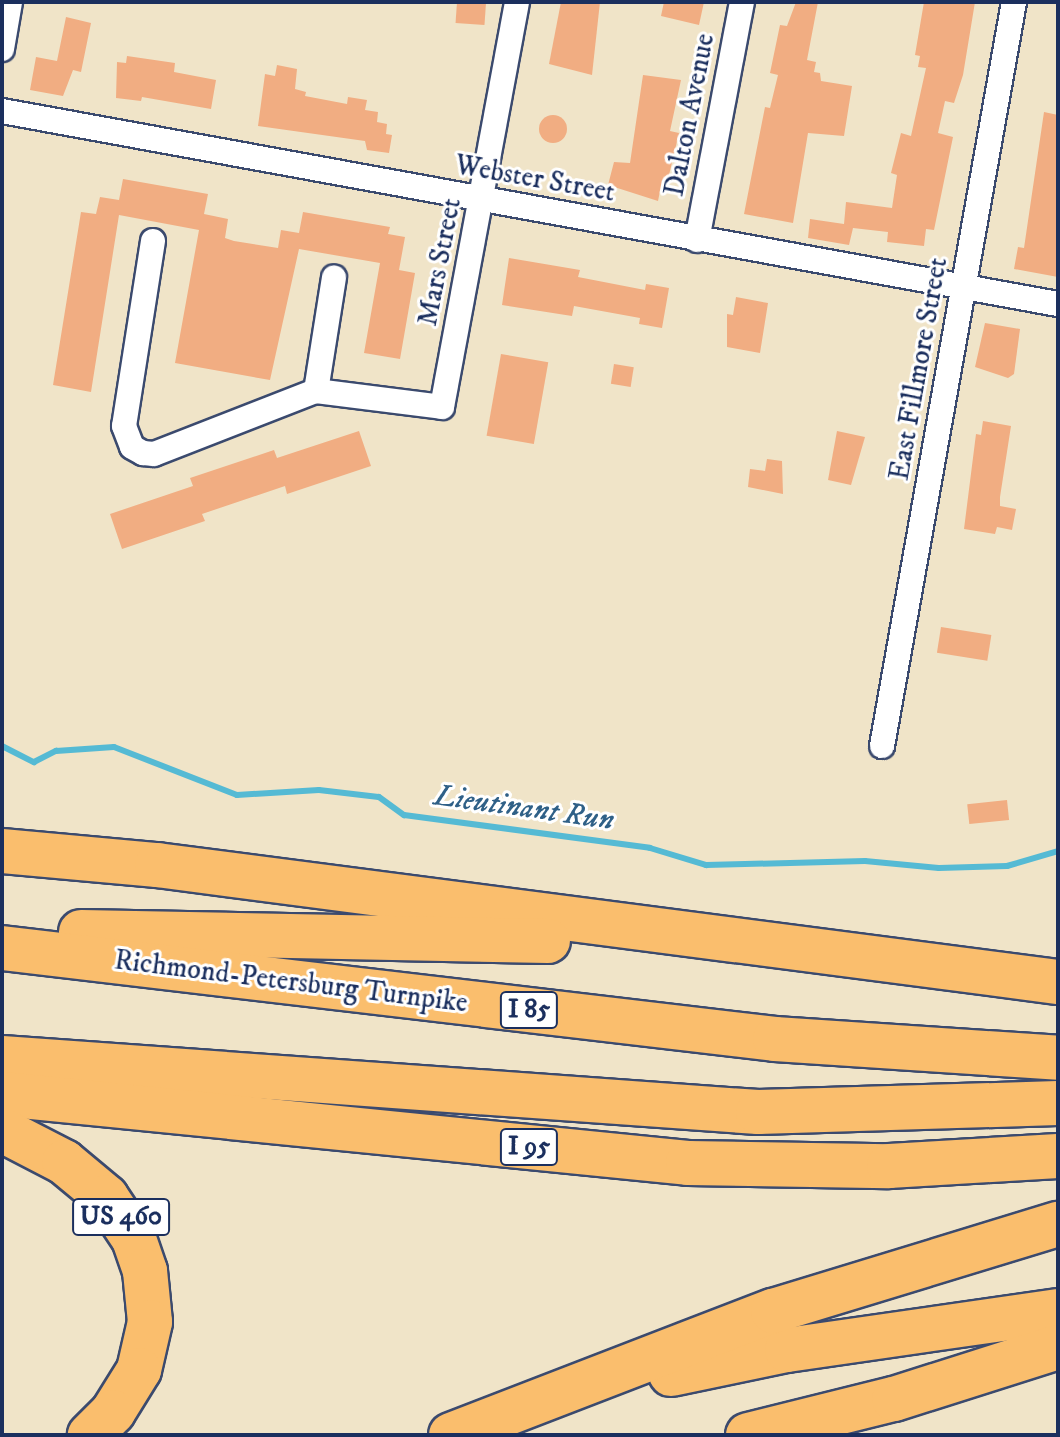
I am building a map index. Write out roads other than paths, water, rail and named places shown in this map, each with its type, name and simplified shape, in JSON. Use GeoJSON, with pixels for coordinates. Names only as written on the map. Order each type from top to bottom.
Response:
{"type":"FeatureCollection","features":[{"type":"Feature","properties":{"kind":"highway"},"geometry":{"type":"LineString","coordinates":[[2,851],[157,865],[1058,982]]}},
{"type":"Feature","properties":{"kind":"highway"},"geometry":{"type":"LineString","coordinates":[[2,929],[763,946]]}},
{"type":"Feature","properties":{"kind":"highway","name":"Richmond-Petersburg Turnpike"},"geometry":{"type":"LineString","coordinates":[[2,948],[775,1039],[1058,1058]]}},
{"type":"Feature","properties":{"kind":"highway","name":"I 95"},"geometry":{"type":"LineString","coordinates":[[2,1058],[758,1112],[1058,1103]]}},
{"type":"Feature","properties":{"kind":"highway","name":"I 95"},"geometry":{"type":"LineString","coordinates":[[2,1094],[688,1163],[889,1166],[1058,1156]]}},
{"type":"Feature","properties":{"kind":"highway","name":"US 460"},"geometry":{"type":"LineString","coordinates":[[2,1130],[64,1162],[106,1197],[134,1239],[145,1271],[150,1322],[139,1370],[113,1412],[90,1435]]}},
{"type":"Feature","properties":{"kind":"highway"},"geometry":{"type":"LineString","coordinates":[[458,1433],[773,1311],[1058,1224]]}},
{"type":"Feature","properties":{"kind":"highway"},"geometry":{"type":"LineString","coordinates":[[458,1433],[600,1392],[773,1353],[1058,1311]]}},
{"type":"Feature","properties":{"kind":"highway"},"geometry":{"type":"LineString","coordinates":[[748,1435],[894,1399],[1058,1347]]}},
{"type":"Feature","properties":{"kind":"street"},"geometry":{"type":"LineString","coordinates":[[2,49],[10,2]]}},
{"type":"Feature","properties":{"kind":"street","name":"Mars Street"},"geometry":{"type":"LineString","coordinates":[[316,391],[442,407],[483,200],[517,2]]}},
{"type":"Feature","properties":{"kind":"street","name":"Dalton Avenue"},"geometry":{"type":"LineString","coordinates":[[697,240],[742,2]]}},
{"type":"Feature","properties":{"kind":"street","name":"East Fillmore Street"},"geometry":{"type":"LineString","coordinates":[[882,746],[1014,2]]}},
{"type":"Feature","properties":{"kind":"street","name":"Webster Street"},"geometry":{"type":"LineString","coordinates":[[2,111],[1058,304]]}},
{"type":"Feature","properties":{"kind":"street"},"geometry":{"type":"LineString","coordinates":[[153,241],[124,426],[132,447],[154,454],[316,391],[334,277]]}},
{"type":"Feature","properties":{"kind":"waterway","name":"Lieutinant Run"},"geometry":{"type":"LineString","coordinates":[[2,746],[34,762],[56,751],[114,747],[237,795],[319,790],[379,797],[404,815],[650,848],[706,865],[865,861],[939,868],[1007,866],[1058,851]]}}]}
